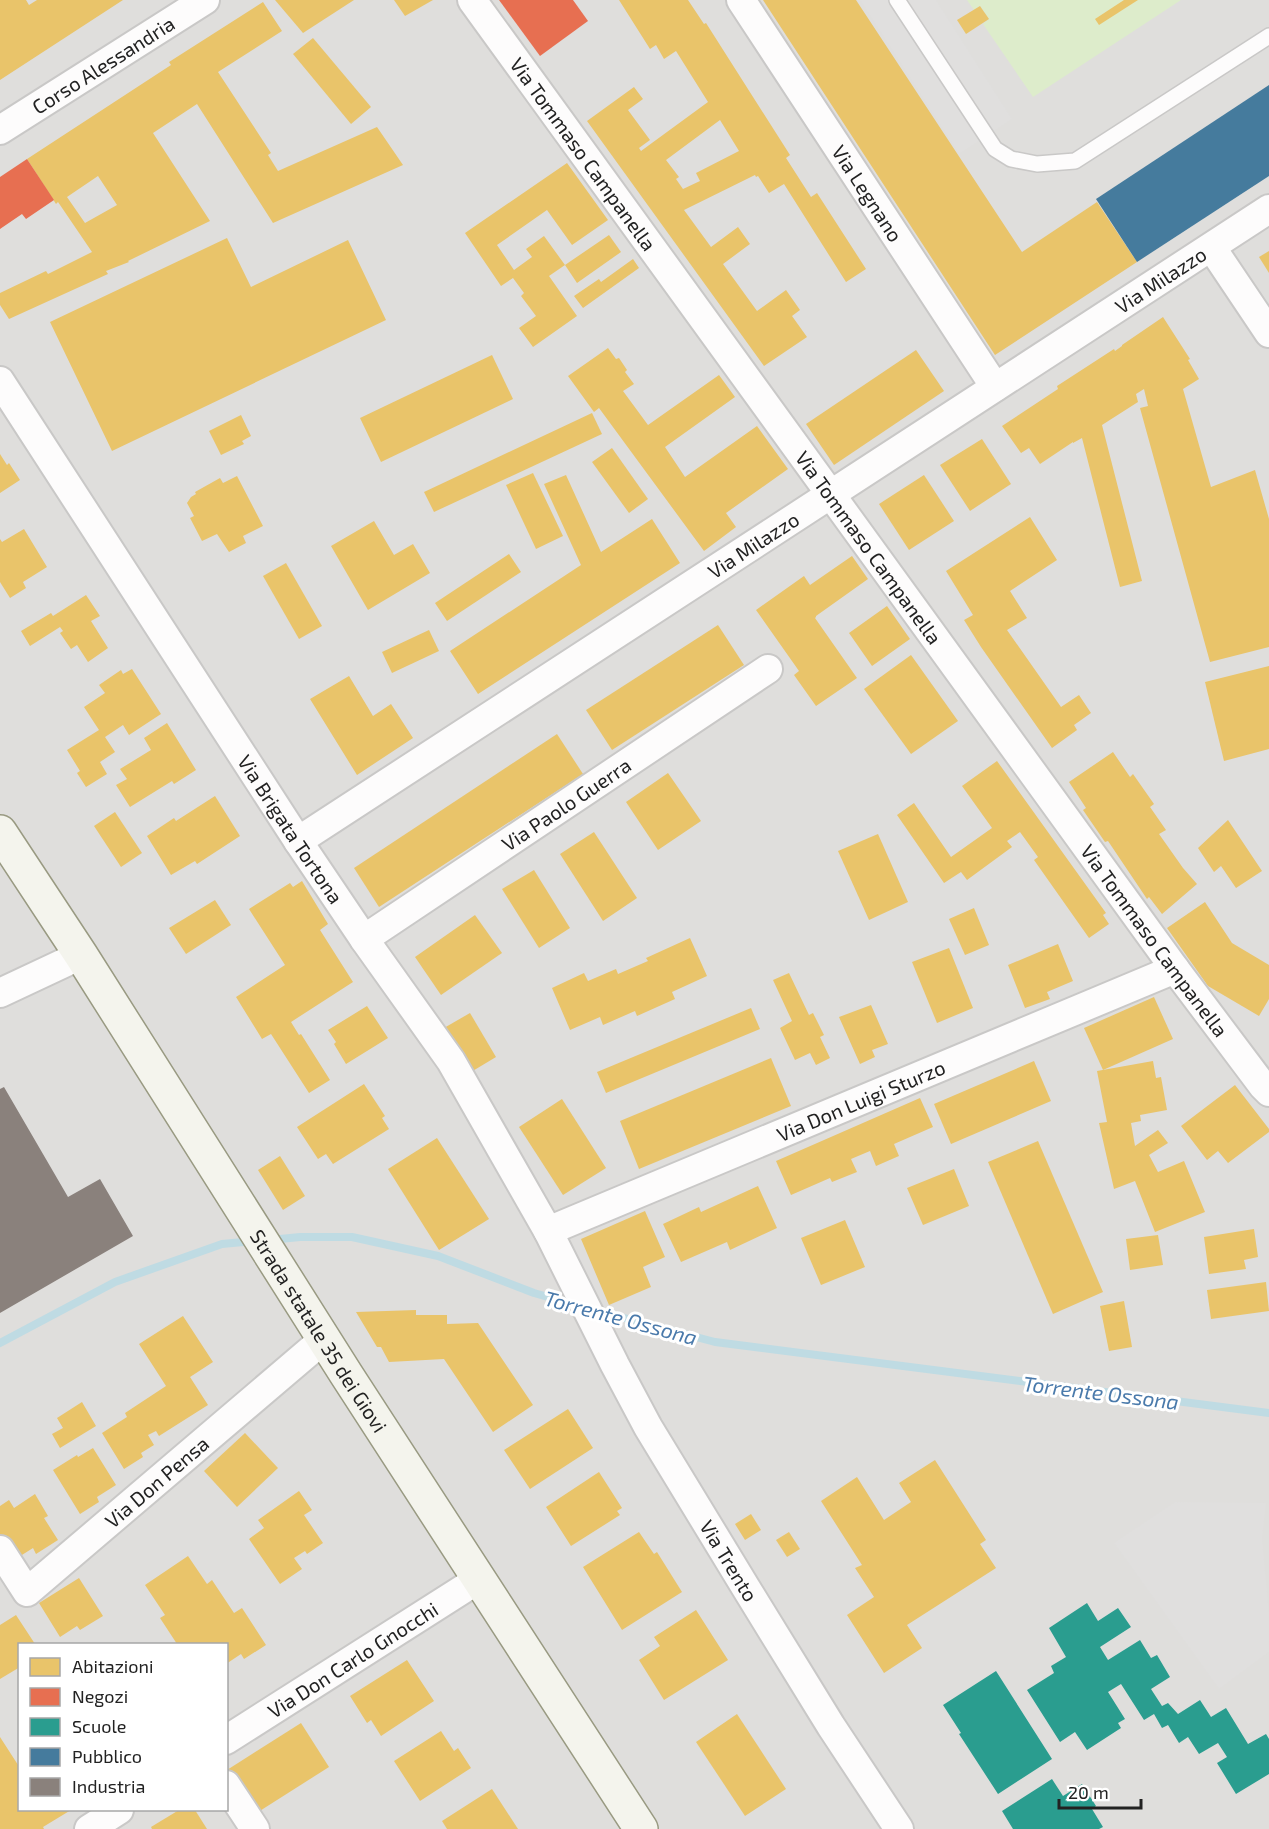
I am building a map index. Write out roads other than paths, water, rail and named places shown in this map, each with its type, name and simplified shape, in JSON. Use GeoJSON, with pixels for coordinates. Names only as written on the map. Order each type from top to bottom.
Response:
{"type":"FeatureCollection","features":[{"type":"Feature","properties":{"kind":"main road","name":"Strada statale 35 dei Giovi"},"geometry":{"type":"LineString","coordinates":[[0,832],[324,1340],[641,1829]]}},
{"type":"Feature","properties":{"kind":"street","name":"Corso Alessandria"},"geometry":{"type":"LineString","coordinates":[[0,130],[205,0]]}},
{"type":"Feature","properties":{"kind":"street","name":"Via Tommaso Campanella"},"geometry":{"type":"LineString","coordinates":[[472,0],[1222,1034],[1269,1092]]}},
{"type":"Feature","properties":{"kind":"street","name":"Via Legnano"},"geometry":{"type":"LineString","coordinates":[[741,0],[995,387]]}},
{"type":"Feature","properties":{"kind":"street","name":"Via Milazzo"},"geometry":{"type":"LineString","coordinates":[[298,841],[1269,209]]}},
{"type":"Feature","properties":{"kind":"street"},"geometry":{"type":"LineString","coordinates":[[1212,248],[1269,333]]}},
{"type":"Feature","properties":{"kind":"street","name":"Via Brigata Tortona"},"geometry":{"type":"LineString","coordinates":[[0,381],[298,841],[364,939],[452,1061],[548,1231],[573,1283]]}},
{"type":"Feature","properties":{"kind":"street","name":"Via Paolo Guerra"},"geometry":{"type":"LineString","coordinates":[[364,939],[768,669]]}},
{"type":"Feature","properties":{"kind":"street"},"geometry":{"type":"LineString","coordinates":[[0,993],[81,956]]}},
{"type":"Feature","properties":{"kind":"street","name":"Via Don Luigi Sturzo"},"geometry":{"type":"LineString","coordinates":[[548,1231],[1175,969]]}},
{"type":"Feature","properties":{"kind":"street","name":"Via Trento"},"geometry":{"type":"LineString","coordinates":[[573,1283],[648,1427],[831,1726],[899,1829]]}},
{"type":"Feature","properties":{"kind":"street","name":"Via Don Pensa"},"geometry":{"type":"LineString","coordinates":[[0,1550],[27,1592],[324,1340]]}},
{"type":"Feature","properties":{"kind":"street","name":"Via Don Carlo Gnocchi"},"geometry":{"type":"LineString","coordinates":[[228,1739],[479,1579]]}},
{"type":"Feature","properties":{"kind":"street"},"geometry":{"type":"LineString","coordinates":[[228,1788],[255,1829]]}},
{"type":"Feature","properties":{"kind":"street"},"geometry":{"type":"LineString","coordinates":[[89,1829],[116,1811]]}},
{"type":"Feature","properties":{"kind":"lane"},"geometry":{"type":"LineString","coordinates":[[897,0],[995,148],[1011,159],[1037,164],[1075,161],[1269,36]]}},
{"type":"Feature","properties":{"kind":"waterway","name":"Torrente Ossona"},"geometry":{"type":"LineString","coordinates":[[270,1240],[300,1237],[352,1237],[438,1256],[534,1293],[576,1305]]}},
{"type":"Feature","properties":{"kind":"waterway","name":"Torrente Ossona"},"geometry":{"type":"LineString","coordinates":[[0,1343],[115,1282],[222,1244],[254,1241]]}},
{"type":"Feature","properties":{"kind":"waterway","name":"Torrente Ossona"},"geometry":{"type":"LineString","coordinates":[[594,1310],[715,1342],[1269,1413]]}}]}
